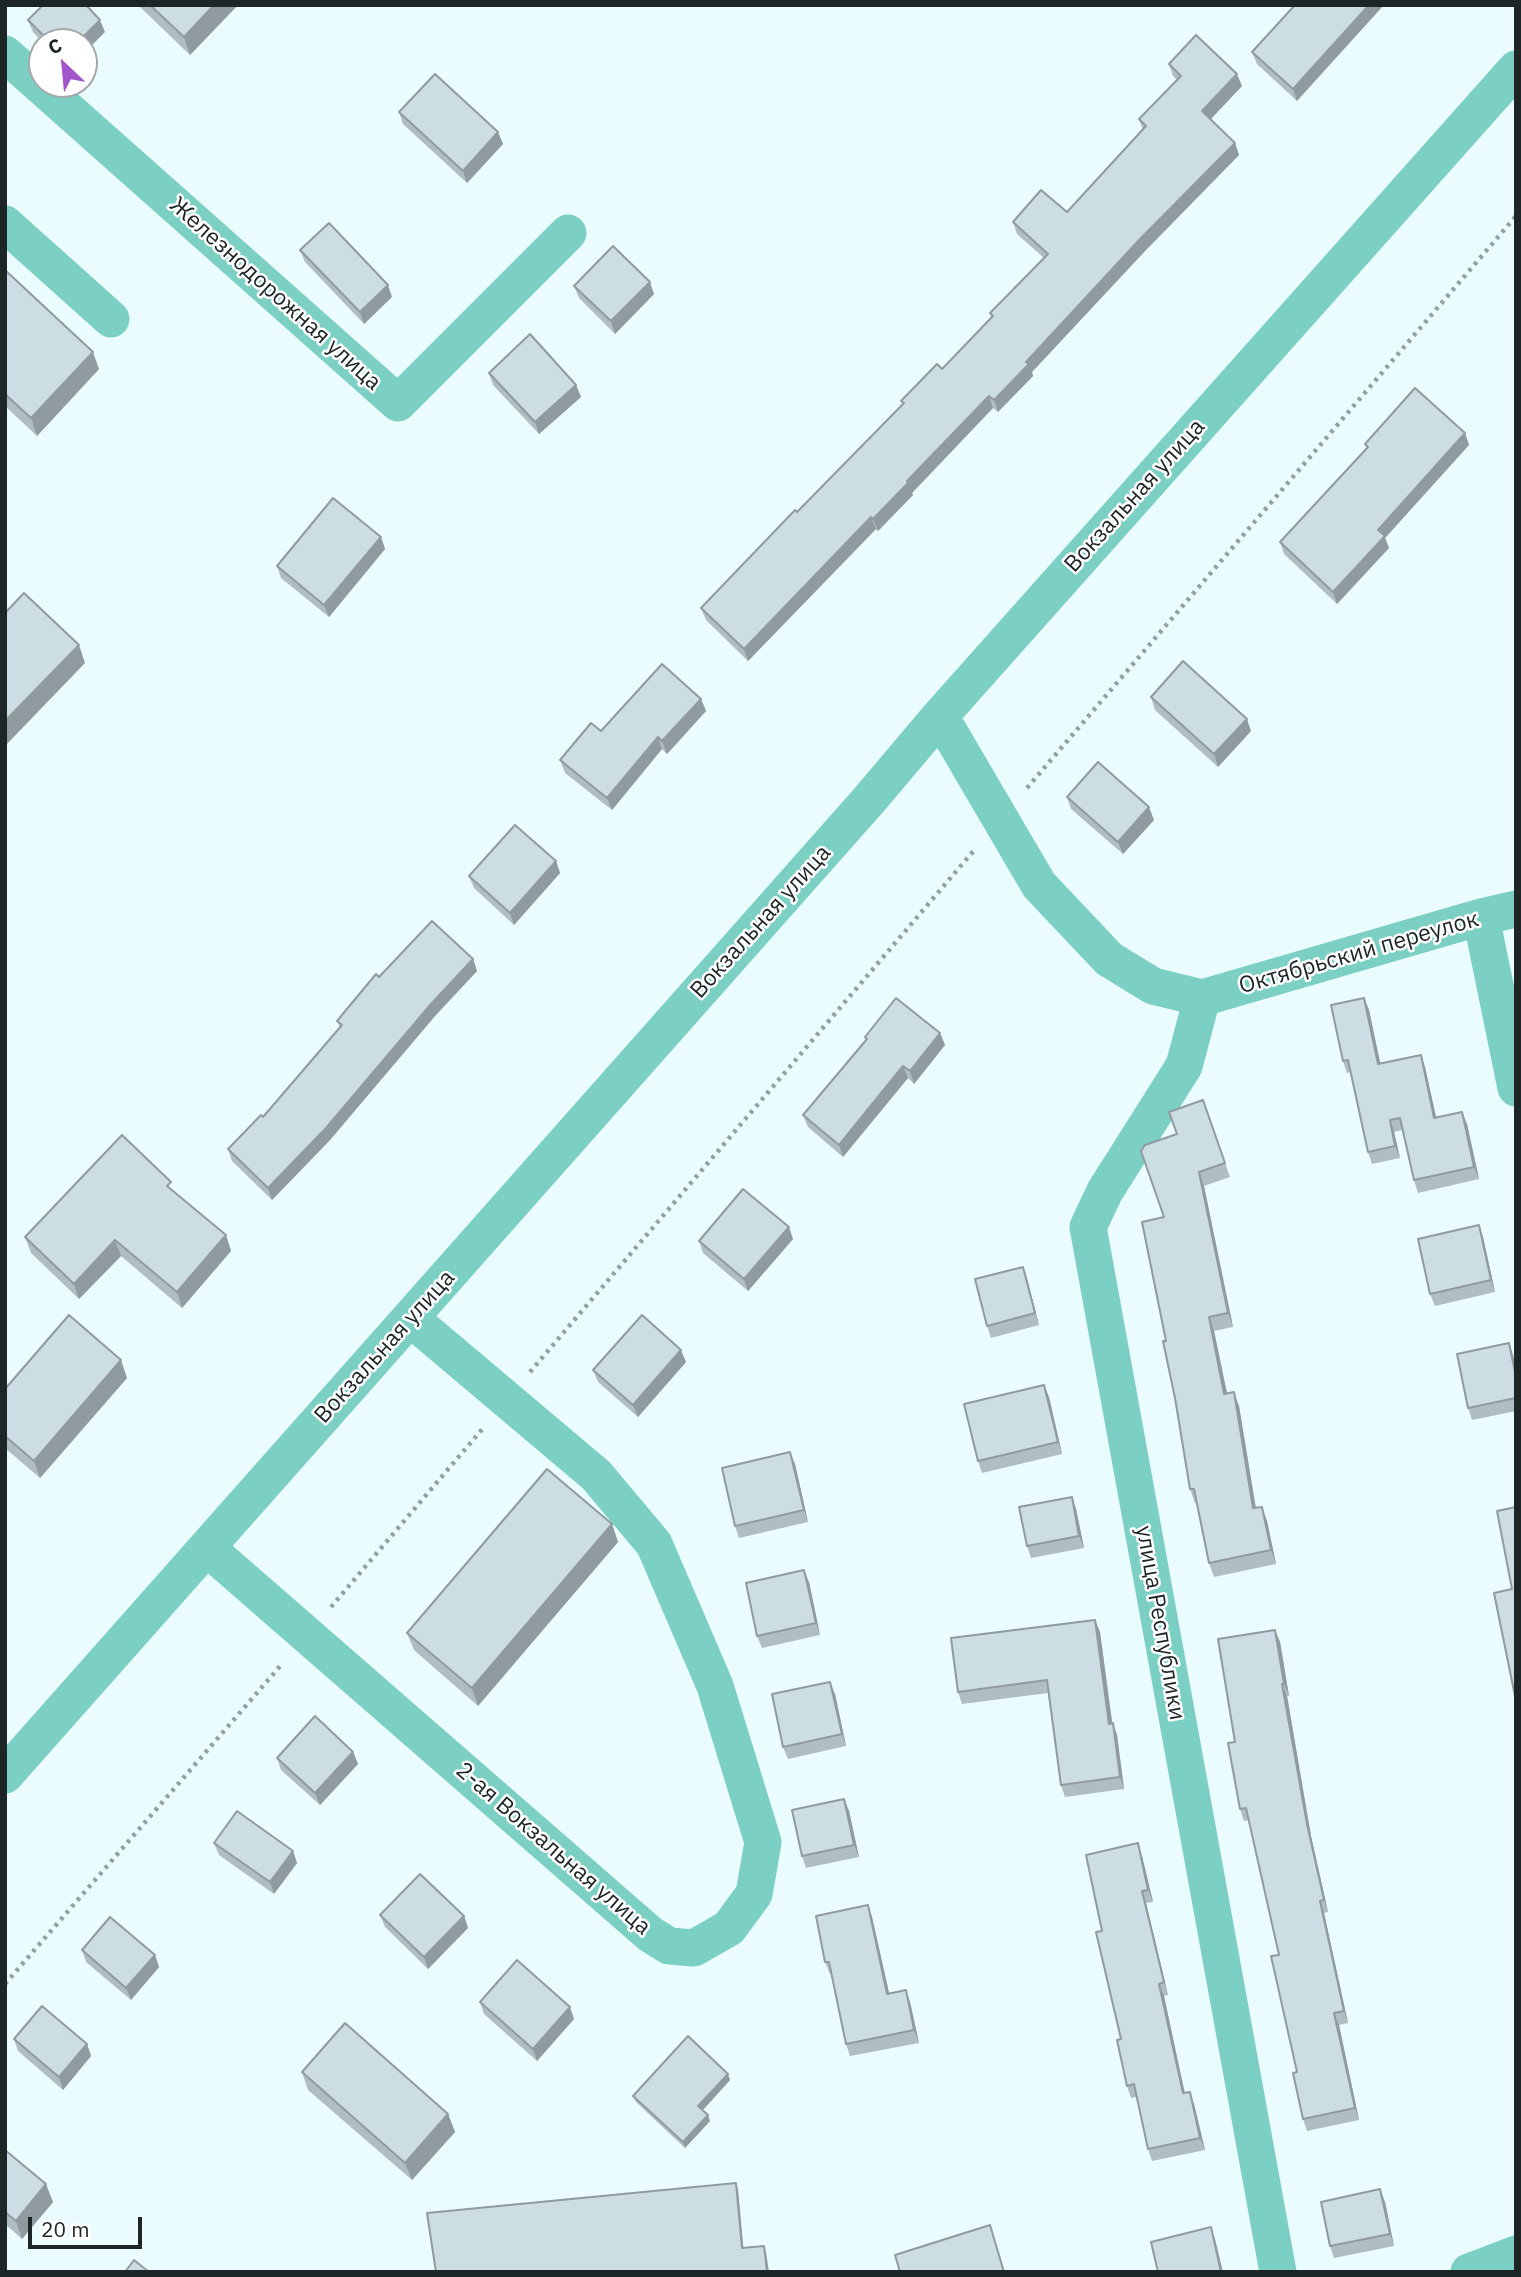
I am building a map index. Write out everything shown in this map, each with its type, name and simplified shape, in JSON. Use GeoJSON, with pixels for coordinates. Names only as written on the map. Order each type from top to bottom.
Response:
{"type":"FeatureCollection","features":[{"type":"Feature","properties":{"kind":"street","name":"Железнодорожная улица"},"geometry":{"type":"LineString","coordinates":[[5,54],[398,402],[568,233]]}},
{"type":"Feature","properties":{"kind":"street","name":"Вокзальная улица"},"geometry":{"type":"LineString","coordinates":[[5,1775],[869,800],[940,716],[1516,69]]}},
{"type":"Feature","properties":{"kind":"street"},"geometry":{"type":"LineString","coordinates":[[5,225],[111,319]]}},
{"type":"Feature","properties":{"kind":"street"},"geometry":{"type":"LineString","coordinates":[[940,716],[1002,817],[1039,885],[1109,959],[1153,986],[1202,998]]}},
{"type":"Feature","properties":{"kind":"street","name":"Октябрьский переулок"},"geometry":{"type":"LineString","coordinates":[[1202,998],[1516,909]]}},
{"type":"Feature","properties":{"kind":"street"},"geometry":{"type":"LineString","coordinates":[[1481,917],[1516,1088]]}},
{"type":"Feature","properties":{"kind":"street","name":"улица Республики"},"geometry":{"type":"LineString","coordinates":[[1202,998],[1184,1066],[1105,1191],[1088,1227],[1278,2272]]}},
{"type":"Feature","properties":{"kind":"street","name":"2-ая Вокзальная улица"},"geometry":{"type":"LineString","coordinates":[[207,1548],[650,1934],[669,1946],[694,1948],[729,1928],[754,1894],[763,1842],[715,1686],[654,1544],[596,1475],[410,1318]]}},
{"type":"Feature","properties":{"kind":"street"},"geometry":{"type":"LineString","coordinates":[[1469,2272],[1516,2255]]}},
{"type":"Feature","properties":{"kind":"path"},"geometry":{"type":"LineString","coordinates":[[5,1984],[307,1635],[1516,216]]}},
{"type":"Feature","properties":{"kind":"building"},"geometry":{"type":"Polygon","coordinates":[[[43,5],[86,5],[100,20],[92,28],[36,28],[28,20],[43,5]]]}},
{"type":"Feature","properties":{"kind":"building"},"geometry":{"type":"Polygon","coordinates":[[[150,5],[214,5],[184,37],[150,5]]]}},
{"type":"Feature","properties":{"kind":"building"},"geometry":{"type":"Polygon","coordinates":[[[1295,5],[1369,5],[1293,89],[1252,52],[1295,5]]]}},
{"type":"Feature","properties":{"kind":"building"},"geometry":{"type":"Polygon","coordinates":[[[1196,35],[1237,74],[1202,111],[1235,143],[1140,239],[1026,362],[1029,364],[994,400],[989,396],[908,483],[873,519],[871,517],[744,649],[701,608],[795,510],[797,512],[904,403],[901,401],[937,364],[942,369],[993,316],[990,313],[1048,254],[1013,222],[1041,190],[1067,212],[1146,126],[1139,119],[1181,76],[1169,64],[1196,35]]]}},
{"type":"Feature","properties":{"kind":"building"},"geometry":{"type":"Polygon","coordinates":[[[435,74],[498,132],[463,171],[399,112],[435,74]]]}},
{"type":"Feature","properties":{"kind":"building"},"geometry":{"type":"Polygon","coordinates":[[[329,223],[388,285],[360,312],[300,250],[329,223]]]}},
{"type":"Feature","properties":{"kind":"building"},"geometry":{"type":"Polygon","coordinates":[[[613,246],[650,282],[611,321],[574,286],[613,246]]]}},
{"type":"Feature","properties":{"kind":"building"},"geometry":{"type":"Polygon","coordinates":[[[5,270],[93,352],[31,418],[5,394],[5,270]]]}},
{"type":"Feature","properties":{"kind":"building"},"geometry":{"type":"Polygon","coordinates":[[[530,334],[576,385],[535,422],[489,373],[530,334]]]}},
{"type":"Feature","properties":{"kind":"building"},"geometry":{"type":"Polygon","coordinates":[[[1415,388],[1465,433],[1378,530],[1385,536],[1333,592],[1280,542],[1368,447],[1365,444],[1415,388]]]}},
{"type":"Feature","properties":{"kind":"building"},"geometry":{"type":"Polygon","coordinates":[[[333,498],[381,537],[324,605],[277,566],[333,498]]]}},
{"type":"Feature","properties":{"kind":"building"},"geometry":{"type":"Polygon","coordinates":[[[24,593],[79,645],[5,721],[5,613],[24,593]]]}},
{"type":"Feature","properties":{"kind":"building"},"geometry":{"type":"Polygon","coordinates":[[[1183,661],[1247,719],[1214,754],[1151,697],[1183,661]]]}},
{"type":"Feature","properties":{"kind":"building"},"geometry":{"type":"Polygon","coordinates":[[[662,664],[701,699],[662,741],[658,737],[607,798],[560,760],[591,723],[601,731],[662,664]]]}},
{"type":"Feature","properties":{"kind":"building"},"geometry":{"type":"Polygon","coordinates":[[[1098,762],[1149,807],[1118,842],[1067,797],[1098,762]]]}},
{"type":"Feature","properties":{"kind":"building"},"geometry":{"type":"Polygon","coordinates":[[[515,825],[556,861],[510,913],[469,876],[515,825]]]}},
{"type":"Feature","properties":{"kind":"building"},"geometry":{"type":"Polygon","coordinates":[[[432,921],[473,959],[431,1004],[326,1128],[268,1188],[228,1149],[261,1115],[263,1117],[342,1025],[337,1021],[376,974],[379,977],[432,921]]]}},
{"type":"Feature","properties":{"kind":"building"},"geometry":{"type":"Polygon","coordinates":[[[896,998],[940,1033],[910,1071],[903,1066],[839,1145],[803,1115],[867,1039],[865,1037],[896,998]]]}},
{"type":"Feature","properties":{"kind":"building"},"geometry":{"type":"Polygon","coordinates":[[[1364,998],[1378,1064],[1421,1055],[1434,1118],[1462,1112],[1474,1167],[1414,1180],[1400,1118],[1390,1120],[1395,1146],[1368,1152],[1348,1060],[1343,1061],[1331,1005],[1364,998]]]}},
{"type":"Feature","properties":{"kind":"building"},"geometry":{"type":"Polygon","coordinates":[[[1203,1100],[1225,1163],[1199,1172],[1228,1313],[1209,1317],[1224,1394],[1234,1392],[1253,1508],[1262,1507],[1271,1550],[1209,1563],[1194,1489],[1190,1489],[1163,1341],[1166,1341],[1142,1222],[1164,1217],[1141,1151],[1145,1145],[1177,1134],[1169,1112],[1203,1100]]]}},
{"type":"Feature","properties":{"kind":"building"},"geometry":{"type":"Polygon","coordinates":[[[122,1135],[171,1182],[167,1186],[226,1235],[177,1292],[115,1240],[74,1284],[25,1237],[122,1135]]]}},
{"type":"Feature","properties":{"kind":"building"},"geometry":{"type":"Polygon","coordinates":[[[743,1189],[789,1227],[744,1279],[699,1241],[743,1189]]]}},
{"type":"Feature","properties":{"kind":"building"},"geometry":{"type":"Polygon","coordinates":[[[1479,1225],[1491,1280],[1430,1294],[1418,1239],[1479,1225]]]}},
{"type":"Feature","properties":{"kind":"building"},"geometry":{"type":"Polygon","coordinates":[[[1023,1267],[1035,1313],[987,1326],[975,1279],[1023,1267]]]}},
{"type":"Feature","properties":{"kind":"building"},"geometry":{"type":"Polygon","coordinates":[[[69,1315],[121,1360],[34,1461],[5,1436],[5,1389],[69,1315]]]}},
{"type":"Feature","properties":{"kind":"building"},"geometry":{"type":"Polygon","coordinates":[[[642,1315],[681,1350],[633,1405],[593,1370],[642,1315]]]}},
{"type":"Feature","properties":{"kind":"building"},"geometry":{"type":"Polygon","coordinates":[[[1509,1343],[1516,1377],[1516,1398],[1468,1408],[1457,1354],[1509,1343]]]}},
{"type":"Feature","properties":{"kind":"building"},"geometry":{"type":"Polygon","coordinates":[[[1044,1385],[1058,1442],[978,1461],[964,1404],[1044,1385]]]}},
{"type":"Feature","properties":{"kind":"building"},"geometry":{"type":"Polygon","coordinates":[[[790,1452],[804,1510],[735,1526],[722,1468],[790,1452]]]}},
{"type":"Feature","properties":{"kind":"building"},"geometry":{"type":"Polygon","coordinates":[[[547,1469],[612,1524],[472,1688],[407,1633],[547,1469]]]}},
{"type":"Feature","properties":{"kind":"building"},"geometry":{"type":"Polygon","coordinates":[[[1072,1497],[1079,1536],[1027,1546],[1019,1507],[1072,1497]]]}},
{"type":"Feature","properties":{"kind":"building"},"geometry":{"type":"Polygon","coordinates":[[[1516,1507],[1516,1701],[1494,1593],[1512,1589],[1497,1511],[1516,1507]]]}},
{"type":"Feature","properties":{"kind":"building"},"geometry":{"type":"Polygon","coordinates":[[[804,1570],[816,1623],[757,1636],[746,1583],[804,1570]]]}},
{"type":"Feature","properties":{"kind":"building"},"geometry":{"type":"Polygon","coordinates":[[[1095,1620],[1109,1724],[1113,1723],[1120,1777],[1061,1785],[1047,1680],[958,1692],[951,1638],[1095,1620]]]}},
{"type":"Feature","properties":{"kind":"building"},"geometry":{"type":"Polygon","coordinates":[[[1275,1630],[1307,1824],[1324,1900],[1320,1901],[1344,2011],[1334,2013],[1355,2108],[1303,2119],[1293,2073],[1297,2072],[1271,1956],[1279,1955],[1246,1808],[1240,1809],[1228,1743],[1235,1742],[1218,1639],[1275,1630]]]}},
{"type":"Feature","properties":{"kind":"building"},"geometry":{"type":"Polygon","coordinates":[[[830,1682],[842,1734],[783,1747],[772,1694],[830,1682]]]}},
{"type":"Feature","properties":{"kind":"building"},"geometry":{"type":"Polygon","coordinates":[[[315,1716],[353,1752],[315,1793],[277,1758],[315,1716]]]}},
{"type":"Feature","properties":{"kind":"building"},"geometry":{"type":"Polygon","coordinates":[[[844,1799],[854,1845],[802,1856],[792,1810],[844,1799]]]}},
{"type":"Feature","properties":{"kind":"building"},"geometry":{"type":"Polygon","coordinates":[[[237,1811],[293,1851],[270,1882],[214,1843],[237,1811]]]}},
{"type":"Feature","properties":{"kind":"building"},"geometry":{"type":"Polygon","coordinates":[[[1138,1843],[1148,1890],[1142,1891],[1164,1982],[1159,1984],[1183,2093],[1190,2092],[1200,2138],[1148,2149],[1134,2084],[1127,2086],[1117,2040],[1121,2039],[1096,1932],[1102,1931],[1086,1855],[1138,1843]]]}},
{"type":"Feature","properties":{"kind":"building"},"geometry":{"type":"Polygon","coordinates":[[[420,1874],[464,1916],[424,1957],[380,1915],[420,1874]]]}},
{"type":"Feature","properties":{"kind":"building"},"geometry":{"type":"Polygon","coordinates":[[[868,1905],[887,1994],[906,1990],[914,2030],[846,2044],[829,1962],[825,1962],[816,1916],[868,1905]]]}},
{"type":"Feature","properties":{"kind":"building"},"geometry":{"type":"Polygon","coordinates":[[[110,1917],[155,1955],[126,1988],[82,1950],[110,1917]]]}},
{"type":"Feature","properties":{"kind":"building"},"geometry":{"type":"Polygon","coordinates":[[[517,1960],[570,2007],[533,2049],[480,2002],[517,1960]]]}},
{"type":"Feature","properties":{"kind":"building"},"geometry":{"type":"Polygon","coordinates":[[[42,2006],[87,2044],[59,2077],[14,2039],[42,2006]]]}},
{"type":"Feature","properties":{"kind":"building"},"geometry":{"type":"Polygon","coordinates":[[[345,2023],[448,2114],[405,2163],[302,2072],[345,2023]]]}},
{"type":"Feature","properties":{"kind":"building"},"geometry":{"type":"Polygon","coordinates":[[[688,2036],[728,2074],[698,2106],[708,2115],[683,2142],[633,2096],[688,2036]]]}},
{"type":"Feature","properties":{"kind":"building"},"geometry":{"type":"Polygon","coordinates":[[[5,2150],[46,2184],[16,2221],[5,2212],[5,2150]]]}},
{"type":"Feature","properties":{"kind":"building"},"geometry":{"type":"Polygon","coordinates":[[[736,2183],[742,2248],[764,2246],[767,2272],[436,2272],[427,2213],[736,2183]]]}},
{"type":"Feature","properties":{"kind":"building"},"geometry":{"type":"Polygon","coordinates":[[[1380,2189],[1390,2234],[1330,2246],[1321,2202],[1380,2189]]]}},
{"type":"Feature","properties":{"kind":"building"},"geometry":{"type":"Polygon","coordinates":[[[990,2225],[1004,2272],[900,2272],[895,2255],[990,2225]]]}},
{"type":"Feature","properties":{"kind":"building"},"geometry":{"type":"Polygon","coordinates":[[[1211,2227],[1221,2272],[1158,2272],[1151,2242],[1211,2227]]]}},
{"type":"Feature","properties":{"kind":"building"},"geometry":{"type":"Polygon","coordinates":[[[134,2260],[149,2272],[125,2272],[134,2260]]]}}]}
